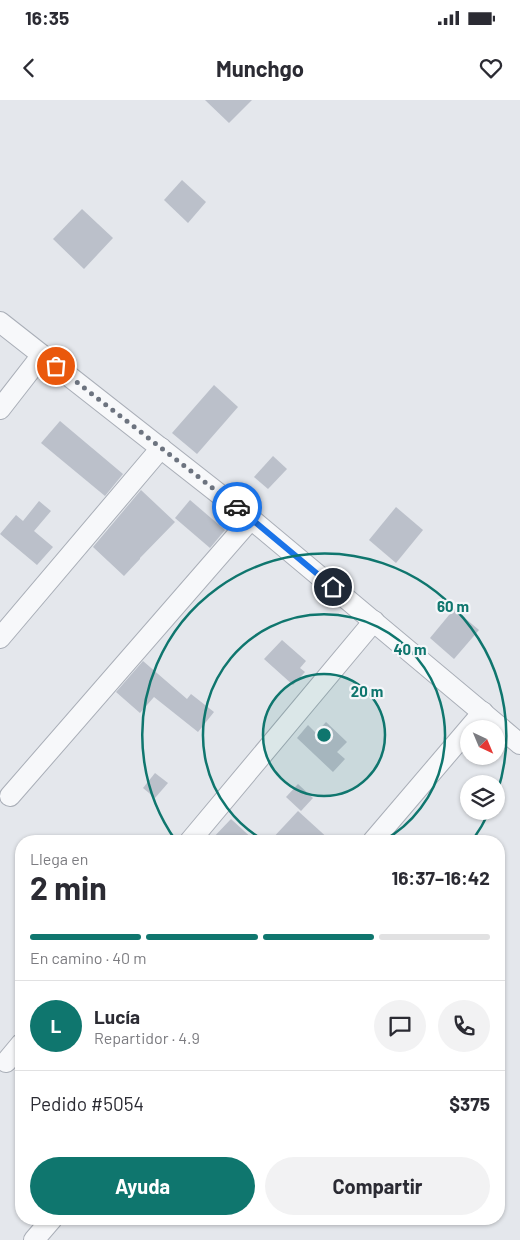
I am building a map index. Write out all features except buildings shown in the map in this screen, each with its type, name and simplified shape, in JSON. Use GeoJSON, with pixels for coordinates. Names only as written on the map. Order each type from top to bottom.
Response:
{"type":"FeatureCollection","features":[{"type":"Feature","properties":{"kind":"street"},"geometry":{"type":"LineString","coordinates":[[0,322],[251,519],[520,744]]}},
{"type":"Feature","properties":{"kind":"street"},"geometry":{"type":"LineString","coordinates":[[0,409],[42,355]]}},
{"type":"Feature","properties":{"kind":"street"},"geometry":{"type":"LineString","coordinates":[[0,638],[160,448]]}},
{"type":"Feature","properties":{"kind":"street"},"geometry":{"type":"LineString","coordinates":[[10,796],[251,519]]}},
{"type":"Feature","properties":{"kind":"street"},"geometry":{"type":"LineString","coordinates":[[195,835],[374,621]]}},
{"type":"Feature","properties":{"kind":"street"},"geometry":{"type":"LineString","coordinates":[[378,835],[483,712]]}},
{"type":"Feature","properties":{"kind":"street"},"geometry":{"type":"LineString","coordinates":[[6,1062],[15,1051]]}},
{"type":"Feature","properties":{"kind":"street"},"geometry":{"type":"LineString","coordinates":[[34,1240],[47,1225]]}},
{"type":"Feature","properties":{"kind":"way so far"},"geometry":{"type":"LineString","coordinates":[[56,366],[237,507]]}},
{"type":"Feature","properties":{"kind":"route"},"geometry":{"type":"LineString","coordinates":[[237,507],[333,587]]}}]}
